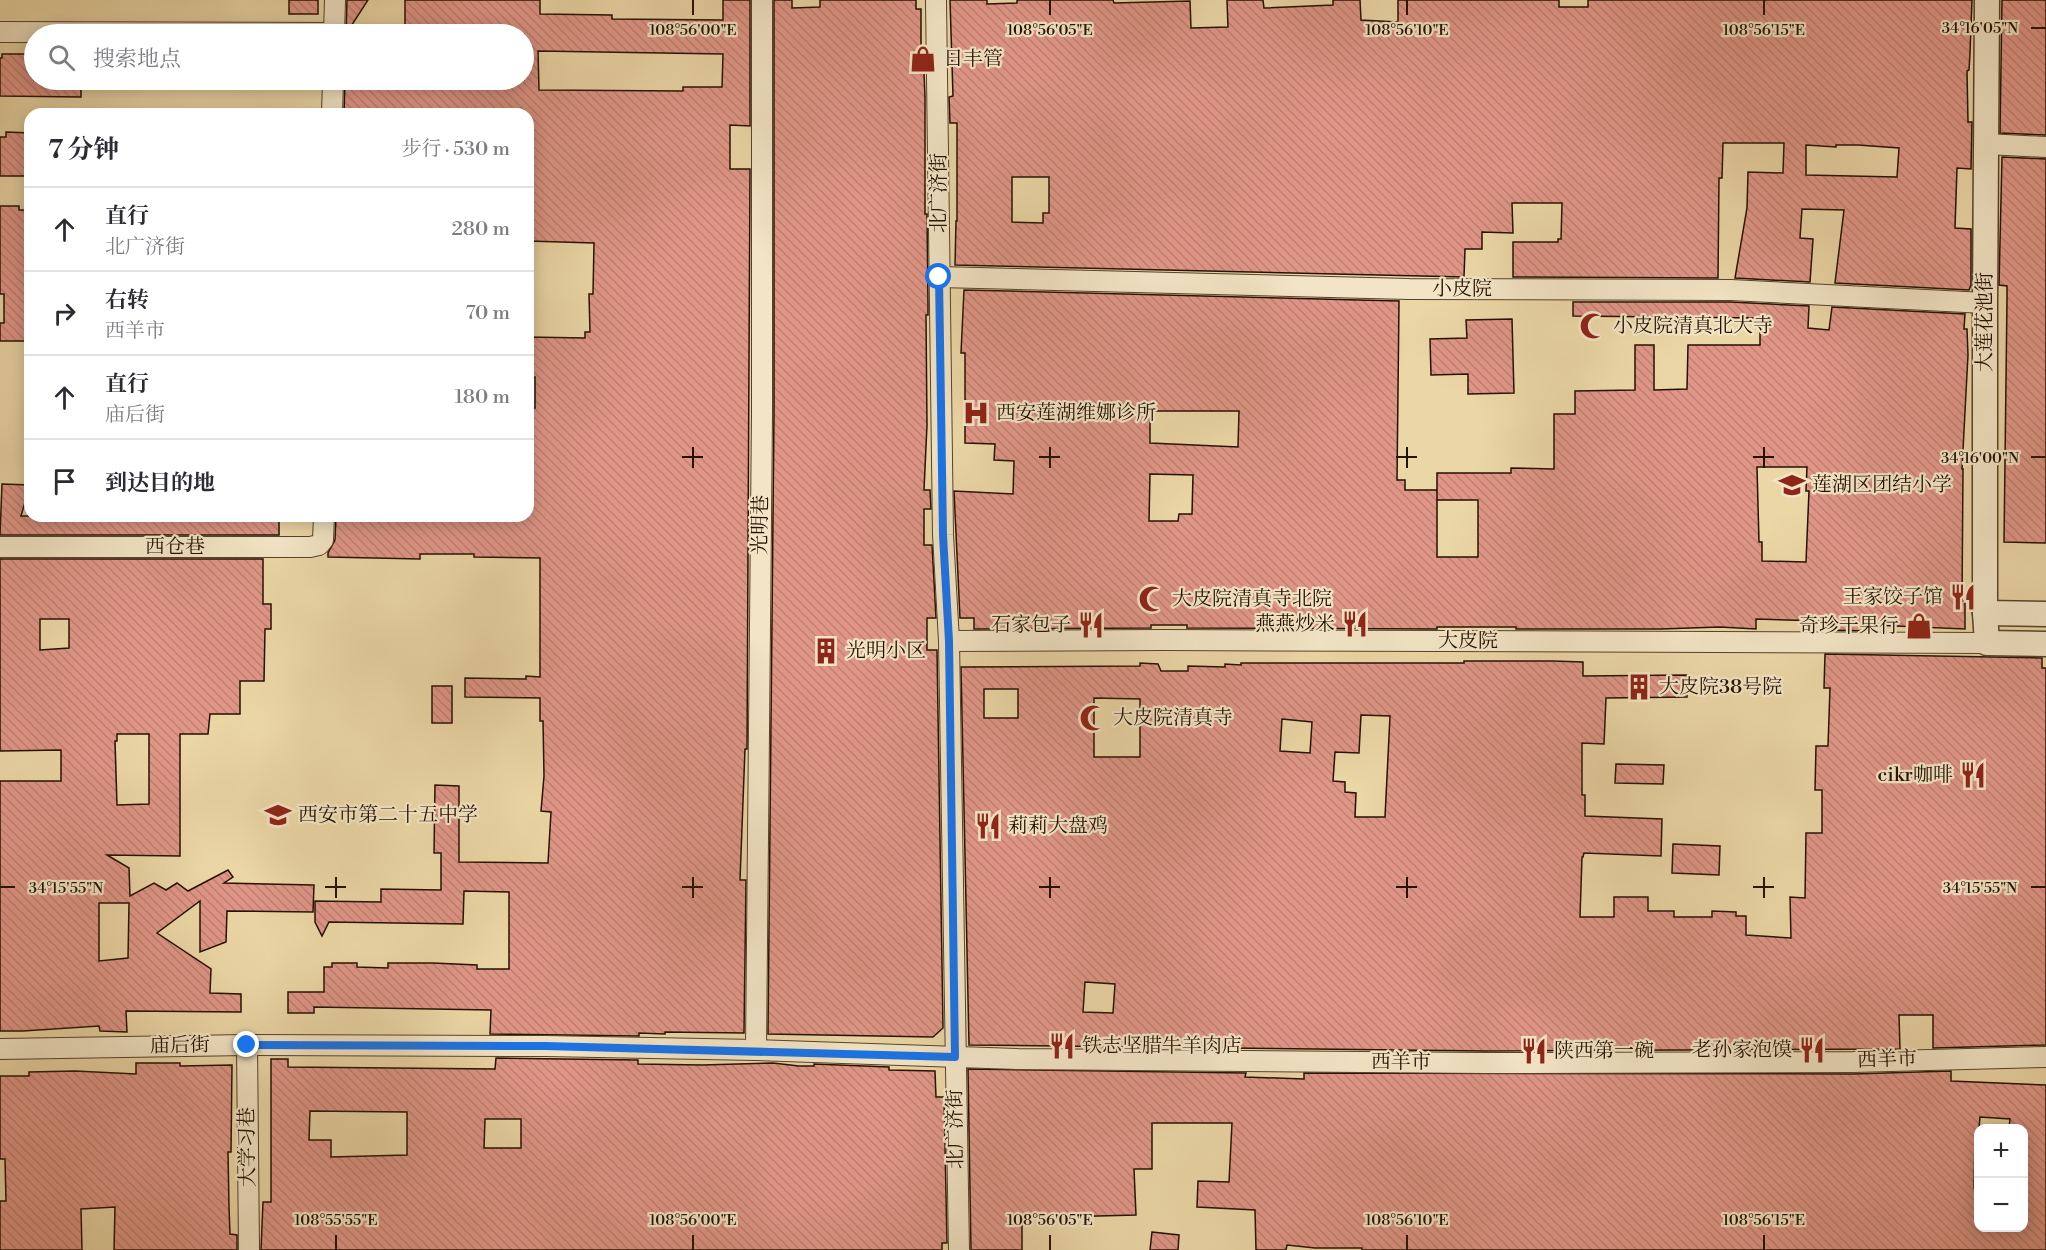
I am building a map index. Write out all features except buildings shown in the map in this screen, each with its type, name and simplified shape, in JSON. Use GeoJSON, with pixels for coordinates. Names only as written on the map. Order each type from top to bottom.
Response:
{"type":"FeatureCollection","features":[{"type":"Feature","properties":{"kind":"street"},"geometry":{"type":"LineString","coordinates":[[335,24],[336,0]]}},
{"type":"Feature","properties":{"kind":"street","name":"光明巷"},"geometry":{"type":"LineString","coordinates":[[756,1050],[762,413],[762,0]]}},
{"type":"Feature","properties":{"kind":"street","name":"北广济街"},"geometry":{"type":"LineString","coordinates":[[936,0],[943,535],[949,641],[959,1250]]}},
{"type":"Feature","properties":{"kind":"street","name":"大莲花池街"},"geometry":{"type":"LineString","coordinates":[[1987,643],[1985,613],[1985,303],[1988,0]]}},
{"type":"Feature","properties":{"kind":"street"},"geometry":{"type":"LineString","coordinates":[[0,32],[24,32]]}},
{"type":"Feature","properties":{"kind":"street"},"geometry":{"type":"LineString","coordinates":[[332,108],[333,90]]}},
{"type":"Feature","properties":{"kind":"street"},"geometry":{"type":"LineString","coordinates":[[1986,144],[2046,147]]}},
{"type":"Feature","properties":{"kind":"street","name":"小皮院"},"geometry":{"type":"LineString","coordinates":[[939,277],[1409,289],[1731,290],[1985,303]]}},
{"type":"Feature","properties":{"kind":"street","name":"西仓巷"},"geometry":{"type":"LineString","coordinates":[[0,547],[310,547],[319,545],[323,540],[324,522]]}},
{"type":"Feature","properties":{"kind":"street"},"geometry":{"type":"LineString","coordinates":[[1985,613],[2046,614]]}},
{"type":"Feature","properties":{"kind":"street","name":"大皮院"},"geometry":{"type":"LineString","coordinates":[[949,641],[1987,643]]}},
{"type":"Feature","properties":{"kind":"street"},"geometry":{"type":"LineString","coordinates":[[1987,643],[2046,644]]}},
{"type":"Feature","properties":{"kind":"street","name":"庙后街"},"geometry":{"type":"LineString","coordinates":[[0,1048],[247,1045],[756,1050]]}},
{"type":"Feature","properties":{"kind":"street","name":"大学习巷"},"geometry":{"type":"LineString","coordinates":[[247,1045],[249,1250]]}},
{"type":"Feature","properties":{"kind":"street","name":"西羊市"},"geometry":{"type":"LineString","coordinates":[[756,1050],[1017,1059],[1474,1063],[1843,1062],[2046,1057]]}},
{"type":"Feature","properties":{"kind":"place","name":"日丰管"},"geometry":{"type":"Point","coordinates":[923,59]}},
{"type":"Feature","properties":{"kind":"place","name":"小皮院清真北大寺"},"geometry":{"type":"Point","coordinates":[1593,326]}},
{"type":"Feature","properties":{"kind":"place","name":"西安莲湖维娜诊所"},"geometry":{"type":"Point","coordinates":[976,413]}},
{"type":"Feature","properties":{"kind":"place","name":"莲湖区团结小学"},"geometry":{"type":"Point","coordinates":[1792,485]}},
{"type":"Feature","properties":{"kind":"place","name":"王家饺子馆"},"geometry":{"type":"Point","coordinates":[1963,597]}},
{"type":"Feature","properties":{"kind":"place","name":"大皮院清真寺北院"},"geometry":{"type":"Point","coordinates":[1152,599]}},
{"type":"Feature","properties":{"kind":"place","name":"燕燕炒米"},"geometry":{"type":"Point","coordinates":[1355,624]}},
{"type":"Feature","properties":{"kind":"place","name":"石家包子"},"geometry":{"type":"Point","coordinates":[1091,625]}},
{"type":"Feature","properties":{"kind":"place","name":"奇珍干果行"},"geometry":{"type":"Point","coordinates":[1919,626]}},
{"type":"Feature","properties":{"kind":"place","name":"光明小区"},"geometry":{"type":"Point","coordinates":[826,651]}},
{"type":"Feature","properties":{"kind":"place","name":"大皮院38号院"},"geometry":{"type":"Point","coordinates":[1639,687]}},
{"type":"Feature","properties":{"kind":"place","name":"大皮院清真寺"},"geometry":{"type":"Point","coordinates":[1093,718]}},
{"type":"Feature","properties":{"kind":"place","name":"cikr咖啡"},"geometry":{"type":"Point","coordinates":[1973,775]}},
{"type":"Feature","properties":{"kind":"place","name":"西安市第二十五中学"},"geometry":{"type":"Point","coordinates":[278,815]}},
{"type":"Feature","properties":{"kind":"place","name":"莉莉大盘鸡"},"geometry":{"type":"Point","coordinates":[988,826]}},
{"type":"Feature","properties":{"kind":"place","name":"铁志坚腊牛羊肉店"},"geometry":{"type":"Point","coordinates":[1062,1046]}},
{"type":"Feature","properties":{"kind":"place","name":"老孙家泡馍"},"geometry":{"type":"Point","coordinates":[1812,1050]}},
{"type":"Feature","properties":{"kind":"place","name":"陕西第一碗"},"geometry":{"type":"Point","coordinates":[1534,1051]}},
{"type":"Feature","properties":{"kind":"route"},"geometry":{"type":"LineString","coordinates":[[247,1045],[545,1046],[955,1057],[949,641],[943,535],[939,277]]}}]}
